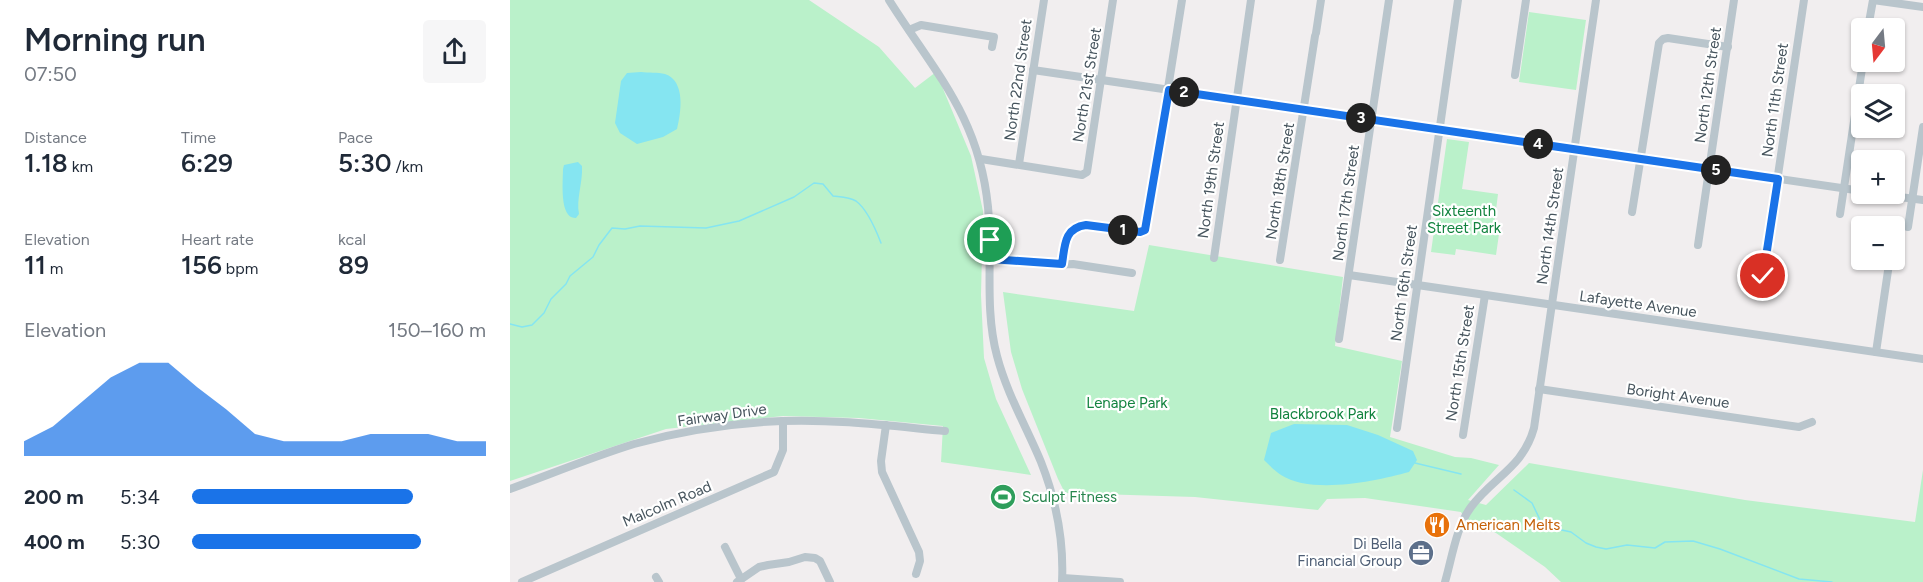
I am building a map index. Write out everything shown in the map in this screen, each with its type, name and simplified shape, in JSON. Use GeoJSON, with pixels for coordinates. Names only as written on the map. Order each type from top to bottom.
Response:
{"type":"FeatureCollection","features":[{"type":"Feature","properties":{"kind":"street"},"geometry":{"type":"LineString","coordinates":[[889,0],[958,103],[981,159],[988,205],[991,259],[990,310],[996,354],[1010,395],[1049,484],[1060,532],[1063,580],[1120,582]]}},
{"type":"Feature","properties":{"kind":"street","name":"North 22nd Street"},"geometry":{"type":"LineString","coordinates":[[1019,164],[1044,0]]}},
{"type":"Feature","properties":{"kind":"street","name":"North 21st Street"},"geometry":{"type":"LineString","coordinates":[[1019,164],[1082,175],[1087,172],[1113,0]]}},
{"type":"Feature","properties":{"kind":"street"},"geometry":{"type":"LineString","coordinates":[[1062,264],[1067,237],[1079,226],[1140,232],[1146,227],[1182,0]]}},
{"type":"Feature","properties":{"kind":"street","name":"North 19th Street"},"geometry":{"type":"LineString","coordinates":[[1214,258],[1251,0]]}},
{"type":"Feature","properties":{"kind":"street","name":"North 18th Street"},"geometry":{"type":"LineString","coordinates":[[1280,260],[1321,0]]}},
{"type":"Feature","properties":{"kind":"street","name":"North 17th Street"},"geometry":{"type":"LineString","coordinates":[[1339,339],[1389,0]]}},
{"type":"Feature","properties":{"kind":"street","name":"North 16th Street"},"geometry":{"type":"LineString","coordinates":[[1396,428],[1458,0]]}},
{"type":"Feature","properties":{"kind":"street"},"geometry":{"type":"LineString","coordinates":[[1515,75],[1526,0]]}},
{"type":"Feature","properties":{"kind":"street","name":"North 14th Street"},"geometry":{"type":"LineString","coordinates":[[1445,582],[1467,513],[1481,495],[1509,471],[1523,454],[1534,428],[1596,0]]}},
{"type":"Feature","properties":{"kind":"street","name":"North 12th Street"},"geometry":{"type":"LineString","coordinates":[[1698,245],[1734,0]]}},
{"type":"Feature","properties":{"kind":"street","name":"North 11th Street"},"geometry":{"type":"LineString","coordinates":[[1763,276],[1804,0]]}},
{"type":"Feature","properties":{"kind":"street"},"geometry":{"type":"LineString","coordinates":[[1870,18],[1873,0],[1923,8]]}},
{"type":"Feature","properties":{"kind":"street"},"geometry":{"type":"LineString","coordinates":[[909,30],[921,25],[994,37],[992,47]]}},
{"type":"Feature","properties":{"kind":"street"},"geometry":{"type":"LineString","coordinates":[[1632,212],[1657,49],[1661,41],[1668,38],[1728,46]]}},
{"type":"Feature","properties":{"kind":"street"},"geometry":{"type":"LineString","coordinates":[[1033,70],[1851,190]]}},
{"type":"Feature","properties":{"kind":"street"},"geometry":{"type":"LineString","coordinates":[[1840,214],[1862,72]]}},
{"type":"Feature","properties":{"kind":"street"},"geometry":{"type":"LineString","coordinates":[[1908,227],[1923,127]]}},
{"type":"Feature","properties":{"kind":"street"},"geometry":{"type":"LineString","coordinates":[[981,159],[1019,164]]}},
{"type":"Feature","properties":{"kind":"street"},"geometry":{"type":"LineString","coordinates":[[1905,198],[1923,200]]}},
{"type":"Feature","properties":{"kind":"street"},"geometry":{"type":"LineString","coordinates":[[991,259],[1072,264],[1132,273]]}},
{"type":"Feature","properties":{"kind":"street"},"geometry":{"type":"LineString","coordinates":[[1876,352],[1888,270]]}},
{"type":"Feature","properties":{"kind":"street","name":"Lafayette Avenue"},"geometry":{"type":"LineString","coordinates":[[1349,275],[1923,359]]}},
{"type":"Feature","properties":{"kind":"street","name":"North 15th Street"},"geometry":{"type":"LineString","coordinates":[[1463,435],[1485,295]]}},
{"type":"Feature","properties":{"kind":"street","name":"Boright Avenue"},"geometry":{"type":"LineString","coordinates":[[1539,389],[1799,427],[1812,422]]}},
{"type":"Feature","properties":{"kind":"street","name":"Fairway Drive"},"geometry":{"type":"LineString","coordinates":[[510,489],[635,444],[680,433],[783,421],[852,422],[945,430]]}},
{"type":"Feature","properties":{"kind":"street","name":"Malcolm Road"},"geometry":{"type":"LineString","coordinates":[[522,582],[774,472],[783,450],[783,421]]}},
{"type":"Feature","properties":{"kind":"street"},"geometry":{"type":"LineString","coordinates":[[885,425],[881,467],[920,552],[916,574]]}},
{"type":"Feature","properties":{"kind":"street"},"geometry":{"type":"LineString","coordinates":[[725,547],[739,581],[759,567],[810,557],[820,561],[830,582]]}},
{"type":"Feature","properties":{"kind":"green space"},"geometry":{"type":"Polygon","coordinates":[[[510,0],[809,0],[879,47],[915,88],[936,72],[971,156],[983,211],[981,295],[984,358],[996,399],[1031,475],[941,462],[943,426],[859,418],[783,416],[666,429],[510,481],[510,0]]]}},
{"type":"Feature","properties":{"kind":"green space"},"geometry":{"type":"Polygon","coordinates":[[[1529,12],[1586,20],[1576,90],[1519,82],[1529,12]]]}},
{"type":"Feature","properties":{"kind":"green space","name":"Sixteenth Street Park"},"geometry":{"type":"Polygon","coordinates":[[[1447,139],[1469,142],[1462,189],[1498,194],[1494,226],[1500,227],[1496,255],[1456,249],[1455,255],[1431,252],[1447,139]]]}},
{"type":"Feature","properties":{"kind":"green space","name":"Lenape Park"},"geometry":{"type":"Polygon","coordinates":[[[1149,245],[1343,277],[1335,346],[1402,361],[1390,437],[1455,457],[1471,458],[1499,465],[1468,500],[1486,505],[1529,463],[1745,500],[1915,522],[1923,470],[1923,582],[1561,582],[1545,567],[1496,533],[1467,523],[1461,512],[1365,498],[1327,499],[1318,510],[1195,497],[1065,493],[1022,389],[1011,352],[1003,292],[1134,311],[1149,245]]]}},
{"type":"Feature","properties":{"kind":"water"},"geometry":{"type":"Polygon","coordinates":[[[627,73],[662,73],[672,78],[679,90],[680,115],[677,129],[663,137],[637,144],[620,133],[615,123],[621,81],[627,73]]]}},
{"type":"Feature","properties":{"kind":"water"},"geometry":{"type":"Polygon","coordinates":[[[578,162],[582,166],[582,172],[578,202],[579,214],[576,218],[571,217],[564,206],[563,169],[564,165],[578,162]]]}},
{"type":"Feature","properties":{"kind":"water"},"geometry":{"type":"Polygon","coordinates":[[[1294,424],[1347,425],[1378,435],[1413,451],[1417,460],[1409,472],[1362,482],[1326,485],[1294,481],[1281,475],[1264,460],[1271,433],[1294,424]]]}},
{"type":"Feature","properties":{"kind":"waterway"},"geometry":{"type":"LineString","coordinates":[[510,324],[522,327],[532,325],[544,313],[551,299],[566,284],[570,276],[593,257],[612,228],[625,229],[640,226],[706,228],[739,221],[794,197],[814,183],[823,184],[833,196],[856,201],[871,220],[881,243]]}},
{"type":"Feature","properties":{"kind":"waterway"},"geometry":{"type":"LineString","coordinates":[[1415,463],[1461,474]]}},
{"type":"Feature","properties":{"kind":"waterway"},"geometry":{"type":"LineString","coordinates":[[1514,490],[1532,503],[1543,526],[1571,532],[1596,547],[1606,549],[1627,545],[1655,548],[1665,542],[1693,541],[1799,579],[1832,582]]}},
{"type":"Feature","properties":{"kind":"place","name":"Sculpt Fitness"},"geometry":{"type":"Point","coordinates":[1003,497]}},
{"type":"Feature","properties":{"kind":"place","name":"American Melts"},"geometry":{"type":"Point","coordinates":[1437,525]}},
{"type":"Feature","properties":{"kind":"place","name":"Di Bella Financial Group"},"geometry":{"type":"Point","coordinates":[1421,553]}},
{"type":"Feature","properties":{"kind":"route"},"geometry":{"type":"LineString","coordinates":[[990,240],[991,259],[1052,265],[1062,264],[1067,237],[1079,226],[1140,232],[1145,230],[1169,90],[1778,179],[1763,276]]}},
{"type":"Feature","properties":{"kind":"park label","name":"Blackbrook Park"},"geometry":{"type":"Point","coordinates":[1323,414]}}]}
